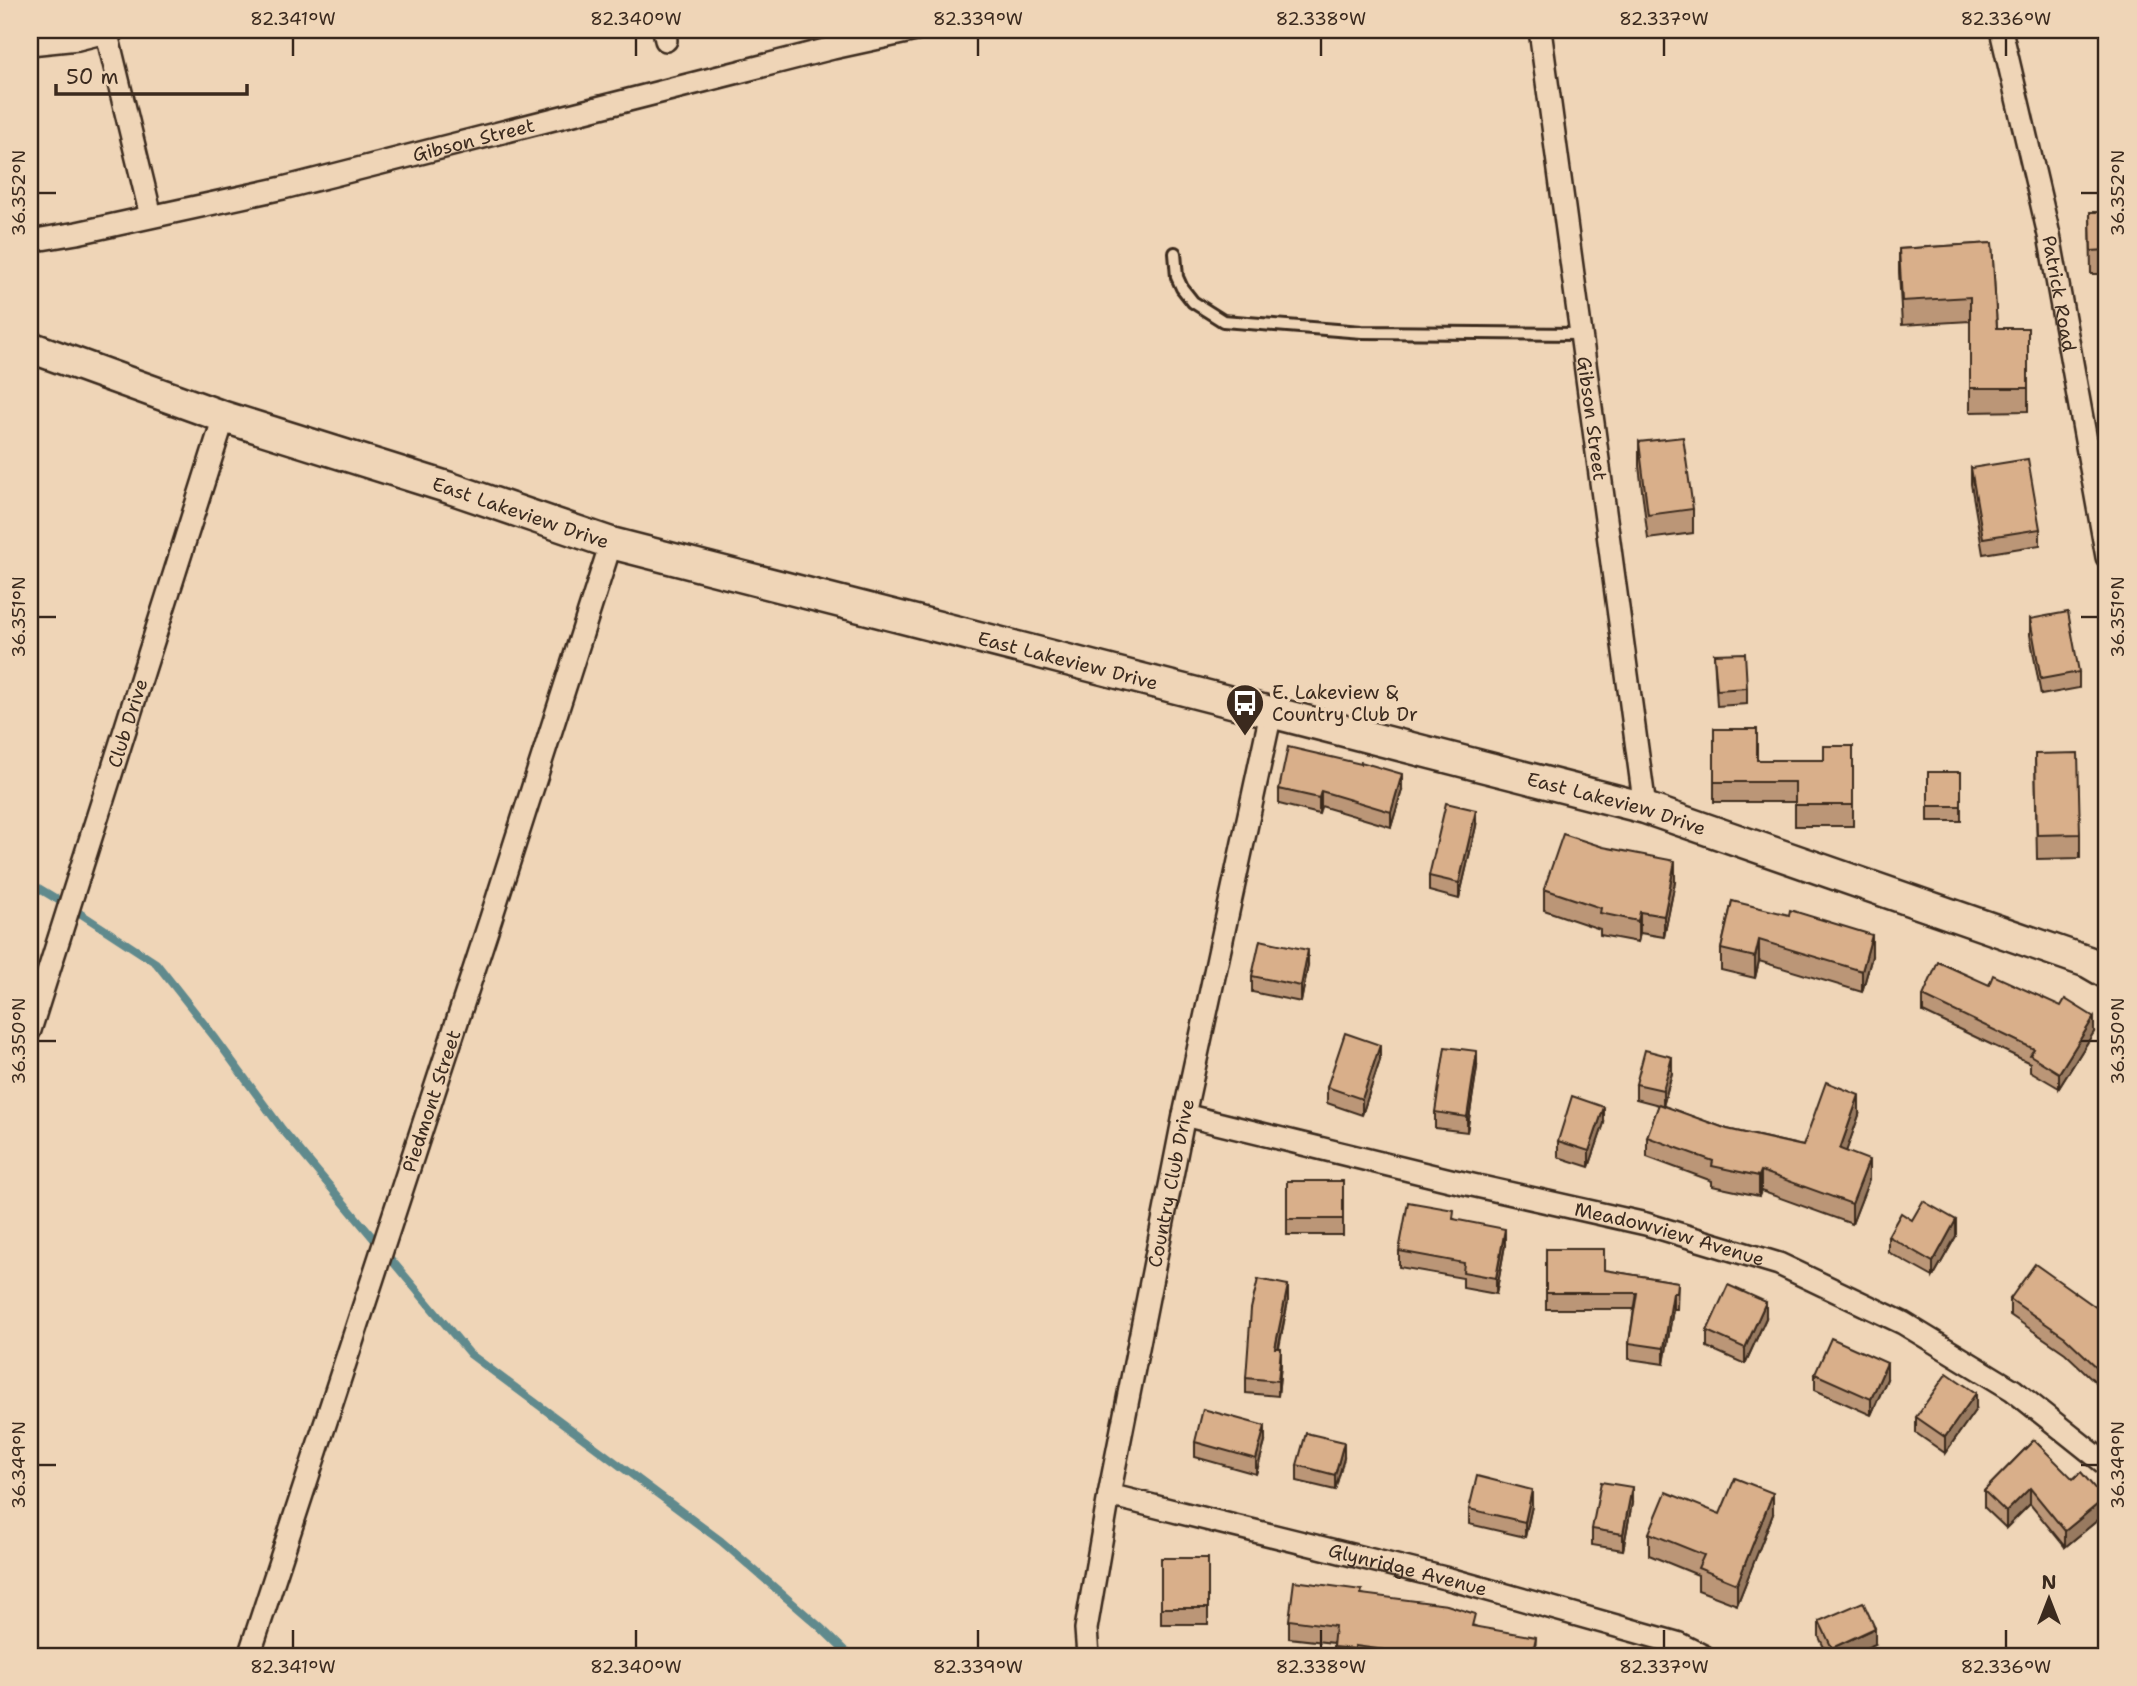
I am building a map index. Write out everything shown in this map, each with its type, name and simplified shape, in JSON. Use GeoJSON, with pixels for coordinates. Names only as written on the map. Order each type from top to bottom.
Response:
{"type":"FeatureCollection","features":[{"type":"Feature","properties":{"kind":"street"},"geometry":{"type":"LineString","coordinates":[[30,44],[78,39],[108,30],[150,216]]}},
{"type":"Feature","properties":{"kind":"street","name":"Gibson Street"},"geometry":{"type":"LineString","coordinates":[[30,241],[283,188],[833,48],[916,30]]}},
{"type":"Feature","properties":{"kind":"street","name":"Gibson Street"},"geometry":{"type":"LineString","coordinates":[[1540,30],[1645,808]]}},
{"type":"Feature","properties":{"kind":"street","name":"Patrick Road"},"geometry":{"type":"LineString","coordinates":[[2001,30],[2049,235],[2107,557]]}},
{"type":"Feature","properties":{"kind":"street","name":"East Lakeview Drive"},"geometry":{"type":"LineString","coordinates":[[30,347],[224,417],[450,488],[611,543],[1645,808],[2088,962],[2107,972]]}},
{"type":"Feature","properties":{"kind":"street","name":"Club Drive"},"geometry":{"type":"LineString","coordinates":[[30,1030],[224,417]]}},
{"type":"Feature","properties":{"kind":"street","name":"Piedmont Street"},"geometry":{"type":"LineString","coordinates":[[249,1656],[611,543]]}},
{"type":"Feature","properties":{"kind":"street","name":"Country Club Drive"},"geometry":{"type":"LineString","coordinates":[[1088,1656],[1086,1629],[1109,1495],[1184,1115],[1271,713]]}},
{"type":"Feature","properties":{"kind":"street","name":"Meadowview Avenue"},"geometry":{"type":"LineString","coordinates":[[1184,1115],[1436,1177],[1646,1224],[1779,1264],[1903,1323],[2013,1390],[2107,1465]]}},
{"type":"Feature","properties":{"kind":"street","name":"Glynridge Avenue"},"geometry":{"type":"LineString","coordinates":[[1109,1495],[1453,1580],[1677,1643],[1703,1656]]}},
{"type":"Feature","properties":{"kind":"lane"},"geometry":{"type":"LineString","coordinates":[[1175,253],[1177,277],[1182,288],[1193,302],[1223,321],[1362,332],[1581,334]]}},
{"type":"Feature","properties":{"kind":"building"},"geometry":{"type":"Polygon","coordinates":[[[2090,212],[2107,212],[2107,250],[2091,251],[2090,212]]]}},
{"type":"Feature","properties":{"kind":"building"},"geometry":{"type":"Polygon","coordinates":[[[1992,243],[1997,328],[2028,328],[2028,388],[1970,388],[1970,297],[1902,301],[1899,249],[1992,243]]]}},
{"type":"Feature","properties":{"kind":"building"},"geometry":{"type":"Polygon","coordinates":[[[1683,437],[1693,509],[1648,515],[1639,442],[1683,437]]]}},
{"type":"Feature","properties":{"kind":"building"},"geometry":{"type":"Polygon","coordinates":[[[2028,459],[2040,529],[1983,538],[1971,468],[2028,459]]]}},
{"type":"Feature","properties":{"kind":"building"},"geometry":{"type":"Polygon","coordinates":[[[2068,612],[2079,672],[2041,679],[2030,619],[2068,612]]]}},
{"type":"Feature","properties":{"kind":"building"},"geometry":{"type":"Polygon","coordinates":[[[1745,653],[1747,688],[1717,690],[1714,654],[1745,653]]]}},
{"type":"Feature","properties":{"kind":"building"},"geometry":{"type":"Polygon","coordinates":[[[1714,729],[1757,729],[1757,760],[1824,760],[1824,746],[1853,746],[1853,805],[1795,805],[1795,782],[1714,782],[1714,729]]]}},
{"type":"Feature","properties":{"kind":"building"},"geometry":{"type":"Polygon","coordinates":[[[1288,747],[1361,762],[1402,774],[1391,812],[1321,791],[1319,798],[1279,789],[1288,747]]]}},
{"type":"Feature","properties":{"kind":"building"},"geometry":{"type":"Polygon","coordinates":[[[2078,753],[2080,834],[2037,835],[2035,754],[2078,753]]]}},
{"type":"Feature","properties":{"kind":"building"},"geometry":{"type":"Polygon","coordinates":[[[1928,772],[1961,772],[1961,806],[1928,806],[1928,772]]]}},
{"type":"Feature","properties":{"kind":"building"},"geometry":{"type":"Polygon","coordinates":[[[1446,803],[1476,810],[1459,883],[1429,876],[1446,803]]]}},
{"type":"Feature","properties":{"kind":"building"},"geometry":{"type":"Polygon","coordinates":[[[1563,834],[1603,847],[1675,861],[1664,916],[1640,912],[1638,921],[1600,913],[1601,908],[1544,889],[1563,834]]]}},
{"type":"Feature","properties":{"kind":"building"},"geometry":{"type":"Polygon","coordinates":[[[1732,901],[1789,915],[1790,910],[1872,935],[1862,971],[1759,940],[1755,957],[1721,949],[1732,901]]]}},
{"type":"Feature","properties":{"kind":"building"},"geometry":{"type":"Polygon","coordinates":[[[1260,940],[1308,950],[1301,986],[1252,976],[1260,940]]]}},
{"type":"Feature","properties":{"kind":"building"},"geometry":{"type":"Polygon","coordinates":[[[1938,962],[1989,985],[1993,975],[2061,1006],[2065,999],[2094,1017],[2059,1073],[2030,1055],[2034,1049],[1923,996],[1938,962]]]}},
{"type":"Feature","properties":{"kind":"building"},"geometry":{"type":"Polygon","coordinates":[[[1345,1033],[1380,1045],[1362,1099],[1327,1087],[1345,1033]]]}},
{"type":"Feature","properties":{"kind":"building"},"geometry":{"type":"Polygon","coordinates":[[[1445,1047],[1477,1051],[1467,1117],[1435,1112],[1445,1047]]]}},
{"type":"Feature","properties":{"kind":"building"},"geometry":{"type":"Polygon","coordinates":[[[1645,1050],[1672,1057],[1663,1090],[1636,1084],[1645,1050]]]}},
{"type":"Feature","properties":{"kind":"building"},"geometry":{"type":"Polygon","coordinates":[[[1826,1082],[1859,1095],[1840,1149],[1869,1160],[1852,1204],[1761,1171],[1759,1176],[1712,1166],[1713,1161],[1647,1137],[1659,1104],[1727,1129],[1803,1146],[1826,1082]]]}},
{"type":"Feature","properties":{"kind":"building"},"geometry":{"type":"Polygon","coordinates":[[[1572,1096],[1604,1107],[1589,1151],[1558,1141],[1572,1096]]]}},
{"type":"Feature","properties":{"kind":"building"},"geometry":{"type":"Polygon","coordinates":[[[1287,1181],[1343,1181],[1343,1219],[1287,1219],[1287,1181]]]}},
{"type":"Feature","properties":{"kind":"building"},"geometry":{"type":"Polygon","coordinates":[[[1923,1201],[1956,1220],[1933,1262],[1888,1236],[1901,1213],[1912,1220],[1923,1201]]]}},
{"type":"Feature","properties":{"kind":"building"},"geometry":{"type":"Polygon","coordinates":[[[1408,1202],[1454,1210],[1453,1219],[1505,1229],[1496,1278],[1463,1272],[1464,1263],[1399,1251],[1408,1202]]]}},
{"type":"Feature","properties":{"kind":"building"},"geometry":{"type":"Polygon","coordinates":[[[1546,1249],[1604,1249],[1604,1270],[1678,1282],[1677,1293],[1673,1293],[1664,1348],[1629,1343],[1637,1293],[1546,1293],[1546,1249]]]}},
{"type":"Feature","properties":{"kind":"building"},"geometry":{"type":"Polygon","coordinates":[[[2035,1264],[2107,1318],[2107,1366],[2102,1372],[2065,1337],[2010,1299],[2035,1264]]]}},
{"type":"Feature","properties":{"kind":"building"},"geometry":{"type":"Polygon","coordinates":[[[1258,1279],[1288,1285],[1275,1348],[1281,1348],[1278,1381],[1246,1378],[1251,1309],[1258,1279]]]}},
{"type":"Feature","properties":{"kind":"building"},"geometry":{"type":"Polygon","coordinates":[[[1728,1285],[1766,1302],[1745,1348],[1707,1331],[1728,1285]]]}},
{"type":"Feature","properties":{"kind":"building"},"geometry":{"type":"Polygon","coordinates":[[[1831,1338],[1887,1363],[1871,1399],[1815,1374],[1831,1338]]]}},
{"type":"Feature","properties":{"kind":"building"},"geometry":{"type":"Polygon","coordinates":[[[1947,1373],[1976,1393],[1945,1437],[1916,1417],[1947,1373]]]}},
{"type":"Feature","properties":{"kind":"building"},"geometry":{"type":"Polygon","coordinates":[[[1203,1409],[1265,1426],[1256,1459],[1195,1442],[1203,1409]]]}},
{"type":"Feature","properties":{"kind":"building"},"geometry":{"type":"Polygon","coordinates":[[[1306,1433],[1344,1442],[1335,1475],[1297,1465],[1306,1433]]]}},
{"type":"Feature","properties":{"kind":"building"},"geometry":{"type":"Polygon","coordinates":[[[2034,1440],[2073,1479],[2081,1472],[2104,1499],[2065,1531],[2030,1488],[2006,1512],[1984,1491],[2034,1440]]]}},
{"type":"Feature","properties":{"kind":"building"},"geometry":{"type":"Polygon","coordinates":[[[1477,1476],[1532,1490],[1525,1522],[1469,1509],[1477,1476]]]}},
{"type":"Feature","properties":{"kind":"building"},"geometry":{"type":"Polygon","coordinates":[[[1735,1478],[1773,1493],[1737,1584],[1698,1568],[1704,1555],[1649,1533],[1666,1492],[1720,1514],[1735,1478]]]}},
{"type":"Feature","properties":{"kind":"building"},"geometry":{"type":"Polygon","coordinates":[[[1601,1482],[1632,1487],[1623,1534],[1592,1529],[1601,1482]]]}},
{"type":"Feature","properties":{"kind":"building"},"geometry":{"type":"Polygon","coordinates":[[[1161,1558],[1208,1558],[1208,1608],[1161,1608],[1161,1558]]]}},
{"type":"Feature","properties":{"kind":"building"},"geometry":{"type":"Polygon","coordinates":[[[2107,1566],[2107,1579],[2102,1570],[2107,1566]]]}},
{"type":"Feature","properties":{"kind":"building"},"geometry":{"type":"Polygon","coordinates":[[[1294,1581],[1362,1590],[1361,1594],[1447,1605],[1475,1614],[1472,1626],[1536,1637],[1532,1656],[1429,1656],[1355,1646],[1355,1649],[1333,1647],[1335,1626],[1289,1620],[1294,1581]]]}},
{"type":"Feature","properties":{"kind":"building"},"geometry":{"type":"Polygon","coordinates":[[[1863,1602],[1875,1628],[1832,1648],[1819,1621],[1863,1602]]]}},
{"type":"Feature","properties":{"kind":"waterway"},"geometry":{"type":"LineString","coordinates":[[30,883],[156,963],[282,1129],[470,1354],[721,1541],[850,1656]]}},
{"type":"Feature","properties":{"kind":"place","name":"E. Lakeview & Country Club Dr"},"geometry":{"type":"Point","coordinates":[1245,737]}}]}
